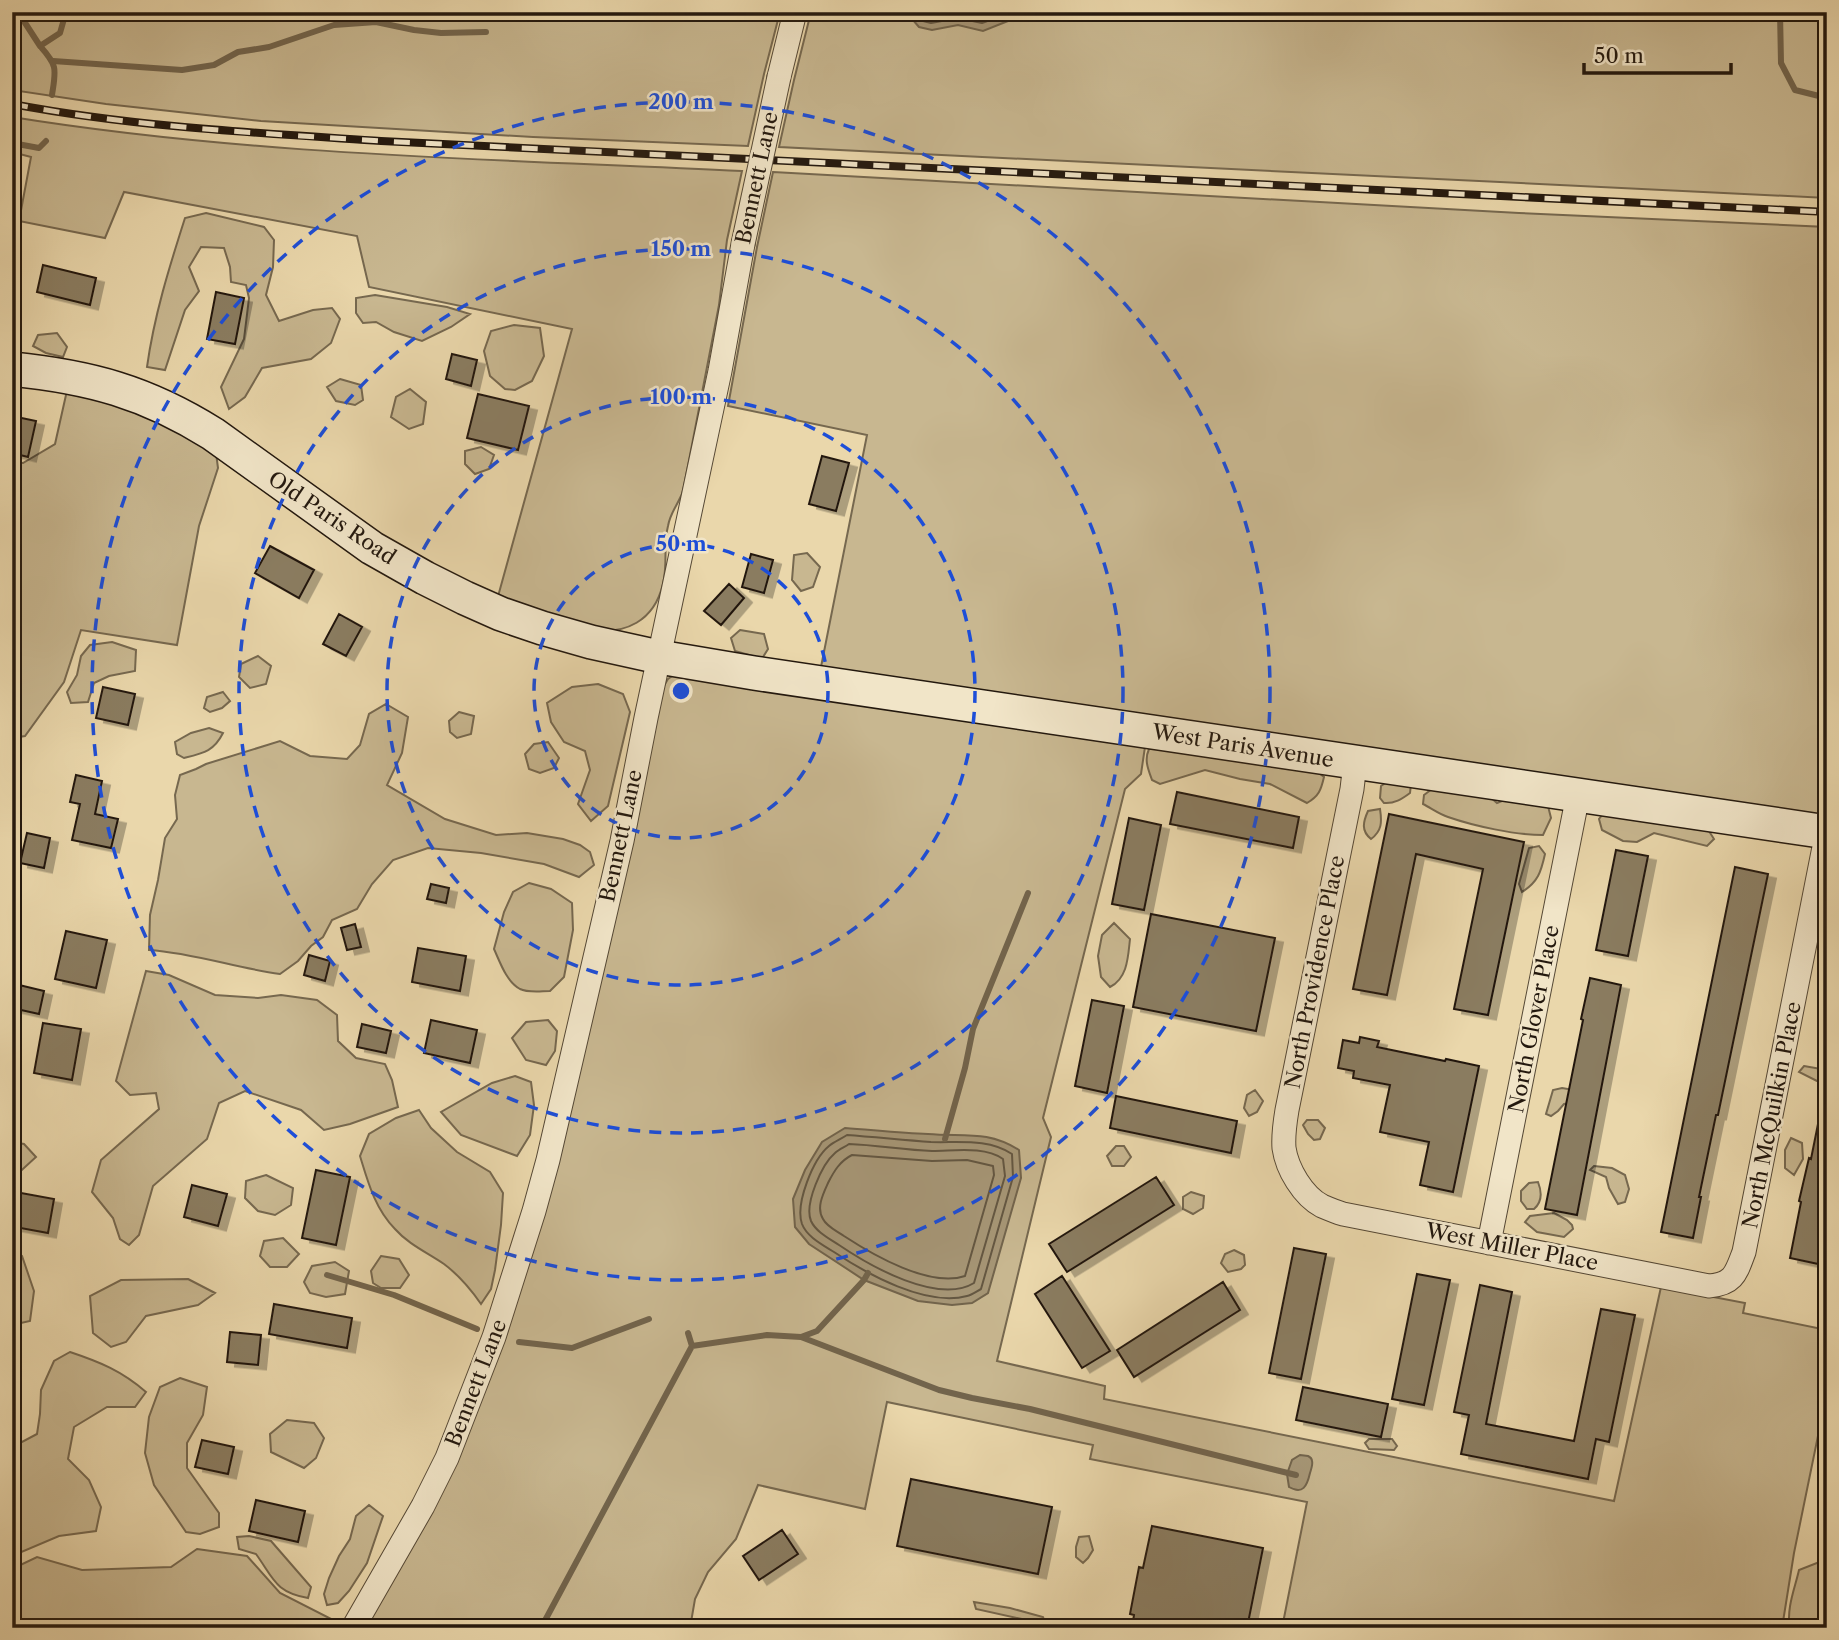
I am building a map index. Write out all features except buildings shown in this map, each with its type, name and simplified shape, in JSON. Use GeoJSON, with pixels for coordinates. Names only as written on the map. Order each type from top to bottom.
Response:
{"type":"FeatureCollection","features":[{"type":"Feature","properties":{"kind":"main road","name":"Old Paris Road"},"geometry":{"type":"LineString","coordinates":[[12,369],[82,378],[152,401],[213,434],[362,541],[425,578],[502,614],[542,628],[659,657]]}},
{"type":"Feature","properties":{"kind":"main road","name":"West Paris Avenue"},"geometry":{"type":"LineString","coordinates":[[659,657],[777,677],[1827,832]]}},
{"type":"Feature","properties":{"kind":"street","name":"Bennett Lane"},"geometry":{"type":"LineString","coordinates":[[353,1628],[423,1506],[447,1458],[494,1338],[548,1160],[622,841],[720,371],[743,244],[795,12]]}},
{"type":"Feature","properties":{"kind":"street","name":"North Providence Place"},"geometry":{"type":"LineString","coordinates":[[1297,1180],[1284,1148],[1287,1110],[1356,763]]}},
{"type":"Feature","properties":{"kind":"street","name":"North Glover Place"},"geometry":{"type":"LineString","coordinates":[[1489,1242],[1578,796]]}},
{"type":"Feature","properties":{"kind":"street","name":"North McQuilkin Place"},"geometry":{"type":"LineString","coordinates":[[1736,1274],[1744,1252],[1827,832]]}},
{"type":"Feature","properties":{"kind":"street","name":"West Miller Place"},"geometry":{"type":"LineString","coordinates":[[1297,1180],[1320,1205],[1343,1214],[1709,1286],[1724,1284],[1736,1274]]}},
{"type":"Feature","properties":{"kind":"shaded area"},"geometry":{"type":"Polygon","coordinates":[[[12,12],[780,12],[748,146],[261,121],[106,104],[12,90],[12,12]]]}},
{"type":"Feature","properties":{"kind":"shaded area"},"geometry":{"type":"Polygon","coordinates":[[[811,12],[1827,12],[1827,198],[779,147],[811,12]]]}},
{"type":"Feature","properties":{"kind":"shaded area"},"geometry":{"type":"Polygon","coordinates":[[[12,117],[103,130],[285,148],[742,171],[727,240],[719,305],[684,485],[669,522],[663,584],[653,608],[636,623],[602,631],[579,628],[497,600],[572,329],[369,287],[357,236],[124,192],[105,238],[19,221],[31,157],[12,152],[12,117]]]}},
{"type":"Feature","properties":{"kind":"shaded area"},"geometry":{"type":"Polygon","coordinates":[[[773,172],[1827,227],[1827,821],[820,672],[867,435],[728,406],[773,172]]]}},
{"type":"Feature","properties":{"kind":"shaded area"},"geometry":{"type":"Polygon","coordinates":[[[206,213],[264,227],[274,240],[273,267],[266,295],[279,321],[313,310],[332,308],[340,319],[331,343],[311,359],[262,368],[245,397],[229,409],[221,387],[244,339],[249,298],[246,285],[231,282],[224,248],[201,247],[189,267],[199,291],[185,310],[165,370],[147,367],[158,311],[185,218],[206,213]]]}},
{"type":"Feature","properties":{"kind":"shaded area"},"geometry":{"type":"Polygon","coordinates":[[[375,295],[447,307],[470,314],[422,341],[394,332],[376,322],[363,323],[356,313],[356,298],[375,295]]]}},
{"type":"Feature","properties":{"kind":"shaded area"},"geometry":{"type":"Polygon","coordinates":[[[514,325],[540,328],[544,356],[532,381],[515,390],[505,389],[490,376],[484,351],[491,331],[514,325]]]}},
{"type":"Feature","properties":{"kind":"shaded area"},"geometry":{"type":"Polygon","coordinates":[[[57,333],[67,347],[63,357],[33,346],[38,335],[57,333]]]}},
{"type":"Feature","properties":{"kind":"shaded area"},"geometry":{"type":"Polygon","coordinates":[[[340,379],[361,385],[363,400],[355,405],[336,401],[327,387],[340,379]]]}},
{"type":"Feature","properties":{"kind":"shaded area"},"geometry":{"type":"Polygon","coordinates":[[[68,386],[121,401],[216,453],[218,468],[199,526],[177,645],[81,630],[64,682],[25,736],[12,738],[12,462],[23,463],[55,444],[68,386]]]}},
{"type":"Feature","properties":{"kind":"shaded area"},"geometry":{"type":"Polygon","coordinates":[[[410,389],[426,402],[423,424],[409,429],[391,417],[396,397],[410,389]]]}},
{"type":"Feature","properties":{"kind":"shaded area"},"geometry":{"type":"Polygon","coordinates":[[[481,447],[494,455],[489,469],[475,474],[465,464],[465,451],[481,447]]]}},
{"type":"Feature","properties":{"kind":"shaded area"},"geometry":{"type":"Polygon","coordinates":[[[807,553],[820,567],[813,587],[801,591],[792,580],[794,555],[807,553]]]}},
{"type":"Feature","properties":{"kind":"shaded area"},"geometry":{"type":"Polygon","coordinates":[[[740,630],[764,634],[768,649],[763,657],[735,651],[731,638],[740,630]]]}},
{"type":"Feature","properties":{"kind":"shaded area"},"geometry":{"type":"Polygon","coordinates":[[[112,642],[136,650],[135,671],[109,676],[94,683],[88,702],[71,703],[67,692],[77,675],[81,656],[90,645],[112,642]]]}},
{"type":"Feature","properties":{"kind":"shaded area"},"geometry":{"type":"Polygon","coordinates":[[[258,656],[271,666],[266,684],[250,688],[239,677],[241,664],[258,656]]]}},
{"type":"Feature","properties":{"kind":"shaded area"},"geometry":{"type":"Polygon","coordinates":[[[675,674],[1146,740],[1141,774],[1125,789],[1043,1118],[1051,1137],[997,1361],[1105,1386],[1104,1399],[1614,1501],[1661,1287],[1745,1303],[1743,1313],[1827,1330],[1827,1392],[1794,1553],[1782,1628],[1282,1628],[1307,1502],[1090,1459],[1093,1445],[887,1402],[865,1509],[758,1485],[736,1539],[708,1572],[695,1599],[690,1628],[363,1628],[502,1340],[662,689],[675,674]]]}},
{"type":"Feature","properties":{"kind":"shaded area"},"geometry":{"type":"Polygon","coordinates":[[[598,684],[623,694],[630,712],[608,806],[591,821],[578,804],[590,770],[585,751],[564,742],[551,722],[547,703],[572,687],[598,684]]]}},
{"type":"Feature","properties":{"kind":"shaded area"},"geometry":{"type":"Polygon","coordinates":[[[223,692],[230,701],[222,708],[210,712],[204,708],[207,697],[223,692]]]}},
{"type":"Feature","properties":{"kind":"shaded area"},"geometry":{"type":"Polygon","coordinates":[[[386,704],[408,717],[402,753],[387,785],[445,819],[496,835],[527,833],[580,845],[590,852],[594,865],[579,877],[544,864],[481,853],[428,848],[393,860],[372,884],[357,909],[332,920],[323,937],[280,974],[149,950],[150,915],[165,838],[177,819],[175,795],[180,775],[280,741],[310,756],[347,759],[360,745],[369,714],[386,704]]]}},
{"type":"Feature","properties":{"kind":"shaded area"},"geometry":{"type":"Polygon","coordinates":[[[459,712],[474,716],[471,734],[457,738],[450,732],[449,721],[459,712]]]}},
{"type":"Feature","properties":{"kind":"shaded area"},"geometry":{"type":"Polygon","coordinates":[[[209,728],[223,733],[212,748],[184,758],[177,754],[175,742],[191,733],[209,728]]]}},
{"type":"Feature","properties":{"kind":"shaded area"},"geometry":{"type":"Polygon","coordinates":[[[548,742],[559,758],[554,768],[540,773],[529,769],[525,754],[534,744],[548,742]]]}},
{"type":"Feature","properties":{"kind":"shaded area"},"geometry":{"type":"Polygon","coordinates":[[[1165,745],[1314,769],[1324,777],[1322,786],[1307,803],[1270,784],[1205,770],[1160,784],[1152,780],[1147,757],[1149,749],[1165,745]]]}},
{"type":"Feature","properties":{"kind":"shaded area"},"geometry":{"type":"Polygon","coordinates":[[[1390,780],[1411,784],[1410,793],[1398,801],[1384,803],[1380,798],[1381,786],[1390,780]]]}},
{"type":"Feature","properties":{"kind":"shaded area"},"geometry":{"type":"Polygon","coordinates":[[[1432,789],[1488,795],[1497,803],[1509,798],[1548,806],[1551,818],[1543,835],[1482,827],[1445,816],[1423,804],[1424,795],[1432,789]]]}},
{"type":"Feature","properties":{"kind":"shaded area"},"geometry":{"type":"Polygon","coordinates":[[[1380,809],[1380,826],[1371,839],[1364,830],[1365,819],[1368,811],[1380,809]]]}},
{"type":"Feature","properties":{"kind":"shaded area"},"geometry":{"type":"Polygon","coordinates":[[[1603,814],[1707,828],[1714,839],[1707,846],[1654,833],[1637,842],[1623,841],[1602,830],[1599,819],[1603,814]]]}},
{"type":"Feature","properties":{"kind":"shaded area"},"geometry":{"type":"Polygon","coordinates":[[[1539,846],[1545,854],[1540,871],[1532,884],[1522,892],[1519,884],[1529,848],[1539,846]]]}},
{"type":"Feature","properties":{"kind":"shaded area"},"geometry":{"type":"Polygon","coordinates":[[[529,883],[551,889],[572,903],[573,930],[564,977],[550,991],[527,991],[515,986],[504,971],[494,949],[504,912],[513,892],[529,883]]]}},
{"type":"Feature","properties":{"kind":"shaded area"},"geometry":{"type":"Polygon","coordinates":[[[1114,923],[1130,939],[1124,972],[1110,987],[1101,977],[1098,956],[1102,935],[1114,923]]]}},
{"type":"Feature","properties":{"kind":"shaded area"},"geometry":{"type":"Polygon","coordinates":[[[146,971],[169,975],[215,995],[258,998],[281,995],[317,1000],[337,1015],[338,1041],[356,1058],[385,1064],[398,1107],[324,1130],[301,1110],[245,1091],[219,1103],[207,1139],[153,1186],[139,1235],[129,1245],[120,1239],[113,1218],[92,1192],[101,1160],[159,1109],[156,1093],[130,1095],[116,1081],[146,971]]]}},
{"type":"Feature","properties":{"kind":"shaded area"},"geometry":{"type":"Polygon","coordinates":[[[548,1020],[557,1031],[555,1051],[546,1065],[526,1060],[512,1038],[526,1022],[548,1020]]]}},
{"type":"Feature","properties":{"kind":"shaded area"},"geometry":{"type":"Polygon","coordinates":[[[1804,1066],[1827,1070],[1827,1084],[1799,1072],[1804,1066]]]}},
{"type":"Feature","properties":{"kind":"shaded area"},"geometry":{"type":"Polygon","coordinates":[[[515,1076],[531,1082],[534,1105],[530,1135],[517,1156],[461,1135],[441,1112],[492,1083],[515,1076]]]}},
{"type":"Feature","properties":{"kind":"shaded area"},"geometry":{"type":"Polygon","coordinates":[[[1255,1090],[1263,1101],[1257,1112],[1249,1116],[1244,1108],[1247,1095],[1255,1090]]]}},
{"type":"Feature","properties":{"kind":"shaded area"},"geometry":{"type":"Polygon","coordinates":[[[1553,1090],[1574,1090],[1573,1103],[1564,1104],[1551,1116],[1546,1114],[1553,1090]]]}},
{"type":"Feature","properties":{"kind":"shaded area"},"geometry":{"type":"Polygon","coordinates":[[[419,1110],[431,1128],[457,1152],[490,1172],[503,1193],[495,1270],[491,1289],[481,1304],[455,1273],[395,1229],[377,1204],[366,1176],[360,1156],[369,1134],[396,1118],[419,1110]]]}},
{"type":"Feature","properties":{"kind":"shaded area"},"geometry":{"type":"Polygon","coordinates":[[[1307,1120],[1318,1120],[1325,1128],[1320,1139],[1314,1140],[1308,1134],[1303,1125],[1307,1120]]]}},
{"type":"Feature","properties":{"kind":"shaded area"},"geometry":{"type":"Polygon","coordinates":[[[1791,1138],[1802,1143],[1803,1159],[1794,1175],[1785,1168],[1785,1150],[1791,1138]]]}},
{"type":"Feature","properties":{"kind":"shaded area"},"geometry":{"type":"Polygon","coordinates":[[[12,1142],[24,1144],[36,1157],[12,1179],[12,1142]]]}},
{"type":"Feature","properties":{"kind":"shaded area"},"geometry":{"type":"Polygon","coordinates":[[[1116,1146],[1124,1146],[1131,1157],[1124,1166],[1112,1166],[1107,1156],[1116,1146]]]}},
{"type":"Feature","properties":{"kind":"shaded area"},"geometry":{"type":"Polygon","coordinates":[[[1594,1166],[1612,1168],[1625,1175],[1629,1189],[1625,1202],[1618,1204],[1606,1177],[1590,1170],[1594,1166]]]}},
{"type":"Feature","properties":{"kind":"shaded area"},"geometry":{"type":"Polygon","coordinates":[[[266,1175],[293,1188],[291,1205],[275,1215],[258,1211],[245,1198],[246,1181],[266,1175]]]}},
{"type":"Feature","properties":{"kind":"shaded area"},"geometry":{"type":"Polygon","coordinates":[[[1538,1182],[1541,1193],[1539,1203],[1534,1209],[1527,1209],[1521,1201],[1521,1191],[1529,1183],[1538,1182]]]}},
{"type":"Feature","properties":{"kind":"shaded area"},"geometry":{"type":"Polygon","coordinates":[[[1191,1192],[1204,1196],[1203,1208],[1193,1214],[1183,1209],[1183,1197],[1191,1192]]]}},
{"type":"Feature","properties":{"kind":"shaded area"},"geometry":{"type":"Polygon","coordinates":[[[1554,1213],[1572,1225],[1573,1229],[1564,1237],[1537,1232],[1525,1222],[1530,1216],[1554,1213]]]}},
{"type":"Feature","properties":{"kind":"shaded area"},"geometry":{"type":"Polygon","coordinates":[[[283,1238],[299,1254],[287,1267],[270,1267],[260,1256],[264,1241],[283,1238]]]}},
{"type":"Feature","properties":{"kind":"shaded area"},"geometry":{"type":"Polygon","coordinates":[[[1234,1250],[1244,1255],[1245,1265],[1241,1269],[1228,1272],[1221,1263],[1225,1254],[1234,1250]]]}},
{"type":"Feature","properties":{"kind":"shaded area"},"geometry":{"type":"Polygon","coordinates":[[[12,1251],[22,1256],[34,1291],[30,1321],[12,1325],[12,1251]]]}},
{"type":"Feature","properties":{"kind":"shaded area"},"geometry":{"type":"Polygon","coordinates":[[[381,1256],[399,1259],[409,1275],[400,1288],[381,1288],[373,1283],[371,1271],[381,1256]]]}},
{"type":"Feature","properties":{"kind":"shaded area"},"geometry":{"type":"Polygon","coordinates":[[[335,1262],[349,1271],[345,1294],[326,1297],[310,1293],[304,1282],[312,1266],[335,1262]]]}},
{"type":"Feature","properties":{"kind":"shaded area"},"geometry":{"type":"Polygon","coordinates":[[[188,1279],[215,1293],[198,1305],[146,1316],[126,1342],[111,1347],[93,1333],[90,1296],[121,1280],[188,1279]]]}},
{"type":"Feature","properties":{"kind":"shaded area"},"geometry":{"type":"Polygon","coordinates":[[[70,1352],[110,1368],[146,1392],[135,1407],[107,1407],[74,1427],[68,1459],[89,1480],[101,1507],[96,1531],[59,1536],[12,1556],[12,1443],[22,1442],[37,1434],[41,1390],[54,1361],[70,1352]]]}},
{"type":"Feature","properties":{"kind":"shaded area"},"geometry":{"type":"Polygon","coordinates":[[[180,1378],[207,1387],[203,1415],[187,1443],[187,1468],[219,1513],[219,1527],[200,1534],[186,1532],[154,1485],[145,1453],[149,1417],[160,1387],[180,1378]]]}},
{"type":"Feature","properties":{"kind":"shaded area"},"geometry":{"type":"Polygon","coordinates":[[[287,1420],[314,1423],[324,1438],[316,1458],[304,1468],[271,1452],[270,1434],[287,1420]]]}},
{"type":"Feature","properties":{"kind":"shaded area"},"geometry":{"type":"Polygon","coordinates":[[[1369,1439],[1392,1439],[1397,1446],[1394,1450],[1369,1449],[1365,1443],[1369,1439]]]}},
{"type":"Feature","properties":{"kind":"shaded area"},"geometry":{"type":"Polygon","coordinates":[[[1827,1445],[1827,1492],[1821,1476],[1827,1445]]]}},
{"type":"Feature","properties":{"kind":"shaded area"},"geometry":{"type":"Polygon","coordinates":[[[369,1505],[383,1516],[367,1563],[338,1603],[327,1605],[324,1594],[329,1578],[350,1539],[356,1516],[369,1505]]]}},
{"type":"Feature","properties":{"kind":"shaded area"},"geometry":{"type":"Polygon","coordinates":[[[249,1536],[271,1541],[311,1587],[308,1598],[282,1588],[256,1554],[239,1549],[237,1537],[249,1536]]]}},
{"type":"Feature","properties":{"kind":"shaded area"},"geometry":{"type":"Polygon","coordinates":[[[1089,1536],[1093,1550],[1083,1563],[1076,1557],[1076,1547],[1079,1537],[1089,1536]]]}},
{"type":"Feature","properties":{"kind":"shaded area"},"geometry":{"type":"Polygon","coordinates":[[[197,1549],[247,1556],[280,1593],[343,1625],[342,1628],[12,1628],[12,1569],[37,1557],[82,1570],[171,1567],[197,1549]]]}},
{"type":"Feature","properties":{"kind":"shaded area"},"geometry":{"type":"Polygon","coordinates":[[[1827,1559],[1825,1628],[1790,1628],[1790,1606],[1799,1570],[1827,1559]]]}},
{"type":"Feature","properties":{"kind":"shaded area"},"geometry":{"type":"Polygon","coordinates":[[[974,1602],[1043,1617],[1047,1628],[1035,1628],[1031,1621],[976,1609],[974,1602]]]}},
{"type":"Feature","properties":{"kind":"water"},"geometry":{"type":"Polygon","coordinates":[[[906,12],[1025,12],[983,31],[958,25],[932,30],[919,27],[906,12]]]}},
{"type":"Feature","properties":{"kind":"water"},"geometry":{"type":"Polygon","coordinates":[[[845,1128],[986,1137],[1019,1150],[1021,1178],[988,1293],[972,1303],[952,1305],[918,1301],[864,1280],[809,1244],[795,1227],[793,1199],[805,1170],[822,1142],[845,1128]]]}},
{"type":"Feature","properties":{"kind":"water"},"geometry":{"type":"Polygon","coordinates":[[[1300,1455],[1308,1456],[1312,1464],[1306,1485],[1298,1490],[1289,1487],[1287,1474],[1292,1460],[1300,1455]]]}},
{"type":"Feature","properties":{"kind":"waterway"},"geometry":{"type":"LineString","coordinates":[[18,12],[40,46]]}},
{"type":"Feature","properties":{"kind":"waterway"},"geometry":{"type":"LineString","coordinates":[[52,95],[53,63],[40,46],[60,33],[66,12]]}},
{"type":"Feature","properties":{"kind":"waterway"},"geometry":{"type":"LineString","coordinates":[[1780,12],[1781,63],[1795,90],[1827,98]]}},
{"type":"Feature","properties":{"kind":"waterway"},"geometry":{"type":"LineString","coordinates":[[53,61],[182,70],[214,65],[238,52],[269,47],[334,25],[376,22],[441,33],[486,32]]}},
{"type":"Feature","properties":{"kind":"waterway"},"geometry":{"type":"LineString","coordinates":[[12,143],[39,148],[46,141]]}},
{"type":"Feature","properties":{"kind":"waterway"},"geometry":{"type":"LineString","coordinates":[[945,1139],[973,1029],[1028,893]]}},
{"type":"Feature","properties":{"kind":"waterway"},"geometry":{"type":"LineString","coordinates":[[692,1346],[767,1335],[801,1337],[817,1331],[868,1273]]}},
{"type":"Feature","properties":{"kind":"waterway"},"geometry":{"type":"LineString","coordinates":[[327,1275],[394,1295],[477,1329]]}},
{"type":"Feature","properties":{"kind":"waterway"},"geometry":{"type":"LineString","coordinates":[[519,1342],[572,1348],[649,1319]]}},
{"type":"Feature","properties":{"kind":"waterway"},"geometry":{"type":"LineString","coordinates":[[541,1628],[692,1346],[688,1333]]}},
{"type":"Feature","properties":{"kind":"waterway"},"geometry":{"type":"LineString","coordinates":[[801,1337],[939,1390],[1030,1409],[1296,1475]]}},
{"type":"Feature","properties":{"kind":"railway"},"geometry":{"type":"LineString","coordinates":[[12,104],[150,124],[381,141],[1827,212]]}}]}
